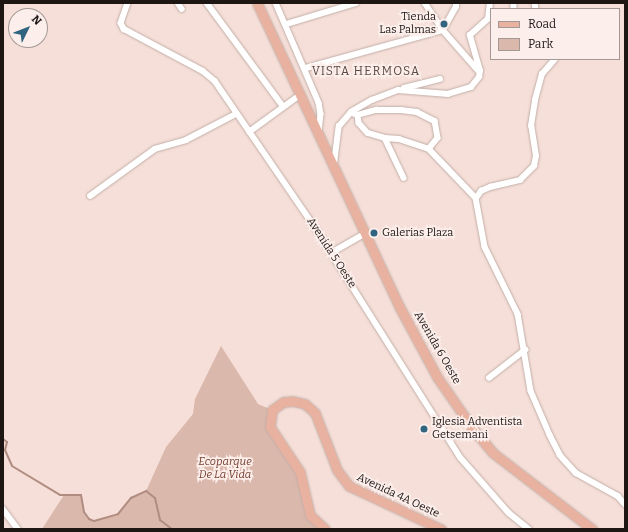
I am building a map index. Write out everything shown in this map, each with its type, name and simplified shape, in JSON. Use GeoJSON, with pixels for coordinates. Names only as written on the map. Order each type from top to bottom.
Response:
{"type":"FeatureCollection","features":[{"type":"Feature","properties":{"kind":"main road","name":"Avenida 6 Oeste"},"geometry":{"type":"LineString","coordinates":[[257,3],[423,353],[473,429],[499,457],[592,529]]}},
{"type":"Feature","properties":{"kind":"main road","name":"Avenida 4A Oeste"},"geometry":{"type":"LineString","coordinates":[[324,529],[310,516],[300,472],[270,427],[272,410],[283,402],[298,402],[313,410],[321,424],[337,470],[349,486],[441,529]]}},
{"type":"Feature","properties":{"kind":"street","name":"Avenida 5 Oeste"},"geometry":{"type":"LineString","coordinates":[[128,3],[121,23],[124,29],[209,75],[331,253],[461,458],[509,513],[528,529]]}},
{"type":"Feature","properties":{"kind":"street"},"geometry":{"type":"LineString","coordinates":[[178,3],[182,9]]}},
{"type":"Feature","properties":{"kind":"street"},"geometry":{"type":"LineString","coordinates":[[207,3],[283,106]]}},
{"type":"Feature","properties":{"kind":"street"},"geometry":{"type":"LineString","coordinates":[[276,3],[306,68],[319,103],[321,114],[319,135]]}},
{"type":"Feature","properties":{"kind":"street"},"geometry":{"type":"LineString","coordinates":[[287,24],[356,3]]}},
{"type":"Feature","properties":{"kind":"street"},"geometry":{"type":"LineString","coordinates":[[425,3],[443,30],[480,71]]}},
{"type":"Feature","properties":{"kind":"street"},"geometry":{"type":"LineString","coordinates":[[306,68],[443,30],[456,7],[456,3]]}},
{"type":"Feature","properties":{"kind":"street"},"geometry":{"type":"LineString","coordinates":[[398,90],[448,94],[462,91],[471,87],[479,77],[480,71],[470,35],[488,19],[490,3]]}},
{"type":"Feature","properties":{"kind":"street"},"geometry":{"type":"LineString","coordinates":[[476,198],[481,192],[490,187],[520,180],[534,166],[536,156],[531,126],[535,100],[542,74],[554,60]]}},
{"type":"Feature","properties":{"kind":"street"},"geometry":{"type":"LineString","coordinates":[[334,164],[339,126],[351,112],[372,100],[398,90],[440,79]]}},
{"type":"Feature","properties":{"kind":"street"},"geometry":{"type":"LineString","coordinates":[[249,132],[300,95]]}},
{"type":"Feature","properties":{"kind":"street"},"geometry":{"type":"LineString","coordinates":[[358,116],[376,110],[401,110],[417,112],[435,121],[438,138],[429,149]]}},
{"type":"Feature","properties":{"kind":"street"},"geometry":{"type":"LineString","coordinates":[[351,112],[358,116],[362,129],[385,138],[400,139],[429,149],[476,198],[485,247],[518,314],[525,350],[525,365],[531,390],[560,455],[576,473],[618,496],[625,504]]}},
{"type":"Feature","properties":{"kind":"street"},"geometry":{"type":"LineString","coordinates":[[90,196],[155,148],[186,140],[236,114]]}},
{"type":"Feature","properties":{"kind":"street"},"geometry":{"type":"LineString","coordinates":[[385,138],[404,178]]}},
{"type":"Feature","properties":{"kind":"street"},"geometry":{"type":"LineString","coordinates":[[331,253],[367,233]]}},
{"type":"Feature","properties":{"kind":"street"},"geometry":{"type":"LineString","coordinates":[[489,378],[525,350]]}},
{"type":"Feature","properties":{"kind":"street"},"geometry":{"type":"LineString","coordinates":[[3,509],[18,529]]}},
{"type":"Feature","properties":{"kind":"green space","name":"Ecoparque De La Vida"},"geometry":{"type":"Polygon","coordinates":[[[221,346],[258,404],[272,410],[270,418],[294,462],[306,501],[325,529],[42,529],[64,495],[81,495],[84,512],[89,519],[94,521],[118,514],[131,498],[146,491],[166,447],[193,414],[195,399],[221,346]]]}},
{"type":"Feature","properties":{"kind":"waterway"},"geometry":{"type":"LineString","coordinates":[[3,439],[7,442],[5,450],[12,466],[60,495],[81,495],[84,512],[89,519],[94,521],[118,514],[131,498],[146,491],[155,498],[160,520],[172,529]]}},
{"type":"Feature","properties":{"kind":"place","name":"Tienda Las Palmas"},"geometry":{"type":"Point","coordinates":[444,24]}},
{"type":"Feature","properties":{"kind":"place","name":"Galerias Plaza"},"geometry":{"type":"Point","coordinates":[374,233]}},
{"type":"Feature","properties":{"kind":"place","name":"Iglesia Adventista Getsemani"},"geometry":{"type":"Point","coordinates":[424,429]}},
{"type":"Feature","properties":{"kind":"district","name":"VISTA HERMOSA"},"geometry":{"type":"Point","coordinates":[366,72]}}]}
